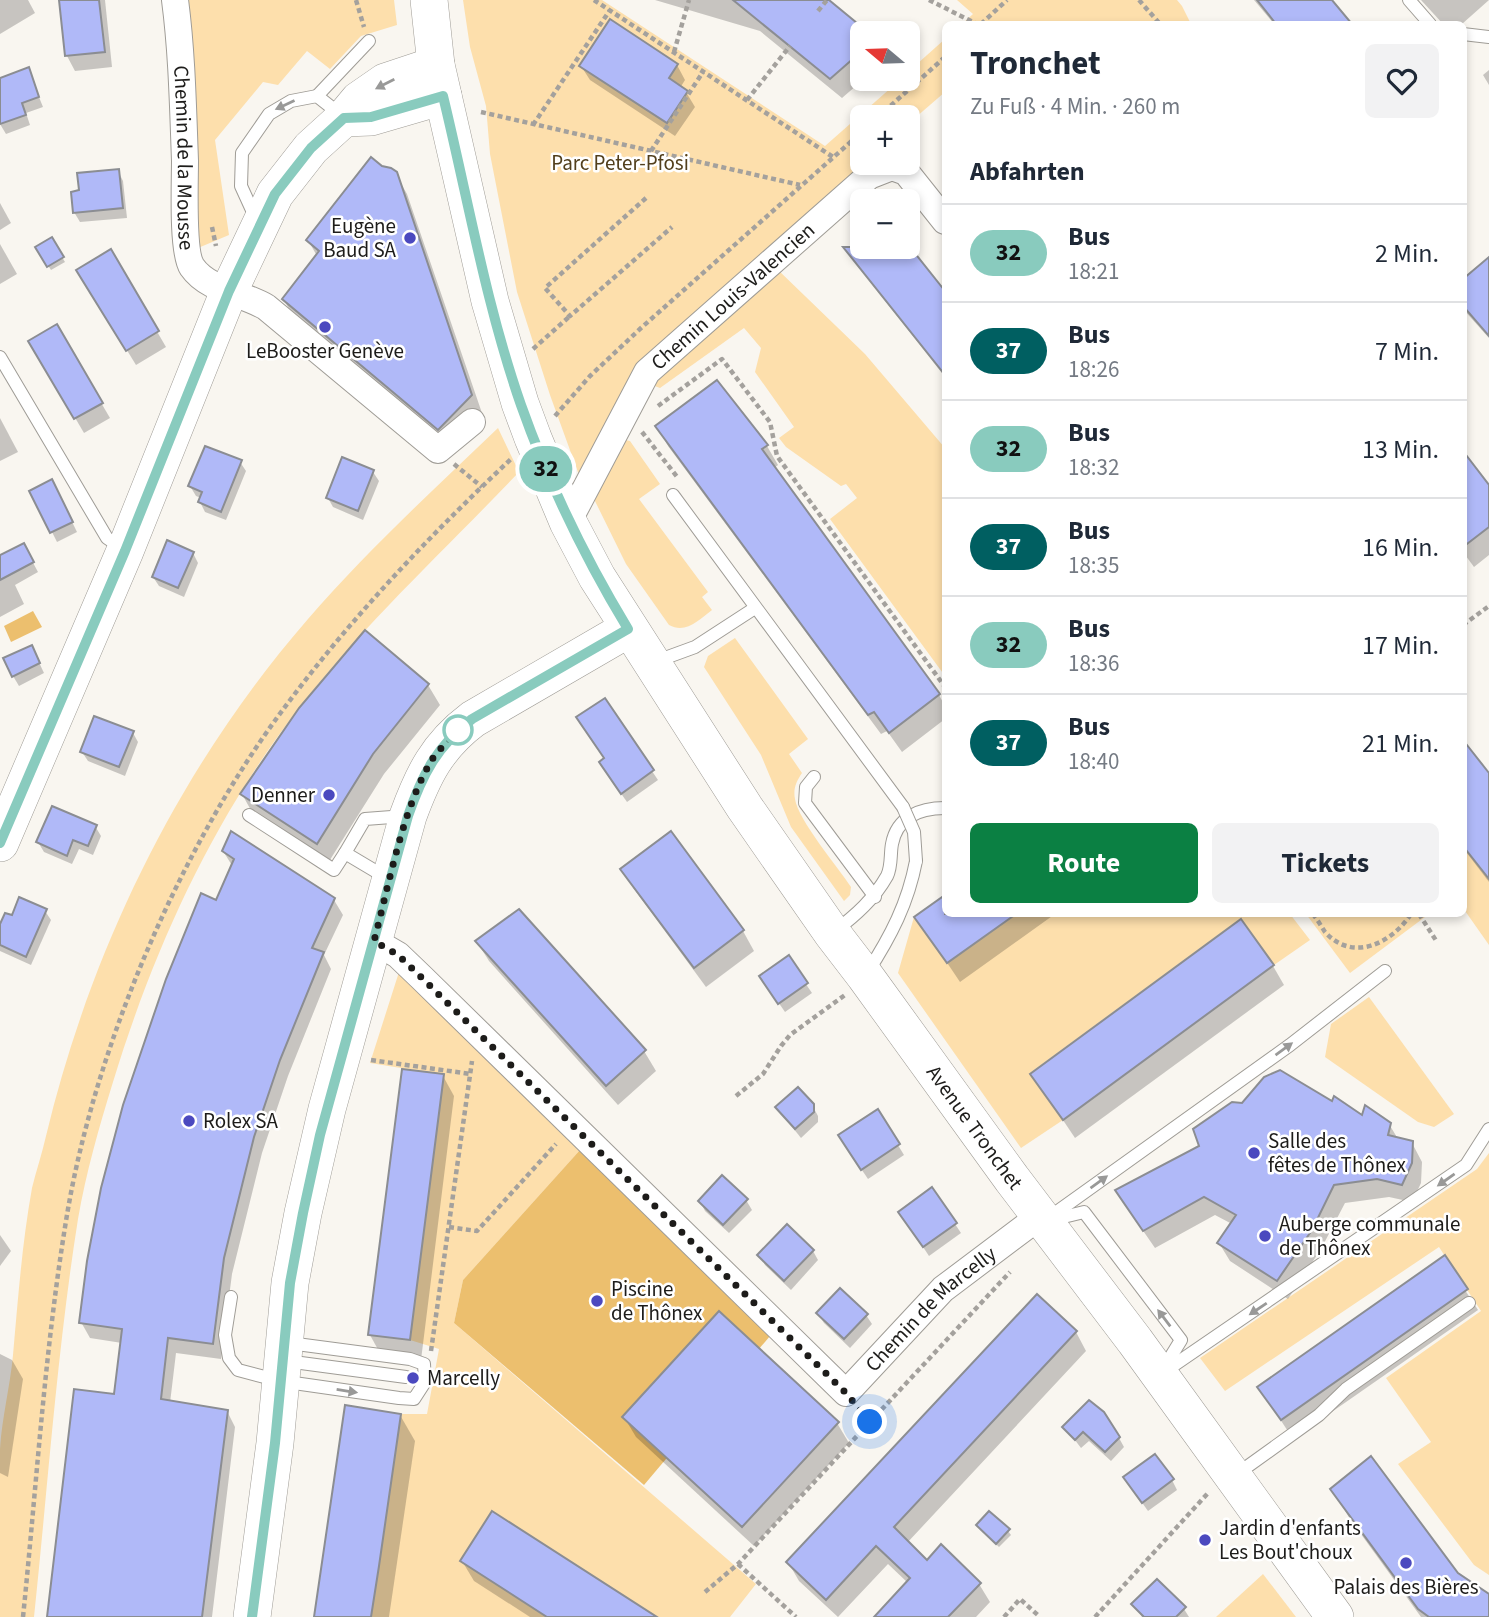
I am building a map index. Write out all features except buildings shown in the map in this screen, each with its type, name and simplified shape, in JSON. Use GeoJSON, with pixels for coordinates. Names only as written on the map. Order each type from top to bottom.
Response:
{"type":"FeatureCollection","features":[{"type":"Feature","properties":{"kind":"street","name":"Chemin de la Mousse"},"geometry":{"type":"LineString","coordinates":[[175,0],[187,248],[191,265],[207,283],[248,297],[266,307],[438,450]]}},
{"type":"Feature","properties":{"kind":"street","name":"Avenue Tronchet"},"geometry":{"type":"LineString","coordinates":[[429,0],[440,81],[490,301],[520,402],[568,522],[597,577],[745,808],[832,933],[855,985],[1042,1219],[1160,1375],[1221,1485],[1335,1617]]}},
{"type":"Feature","properties":{"kind":"street"},"geometry":{"type":"LineString","coordinates":[[0,843],[125,551],[229,291],[275,194],[311,148],[330,107],[359,100],[385,82],[440,81]]}},
{"type":"Feature","properties":{"kind":"street","name":"Chemin Louis-Valencien"},"geometry":{"type":"LineString","coordinates":[[568,522],[636,413],[647,372],[869,176],[892,167],[906,172],[942,218]]}},
{"type":"Feature","properties":{"kind":"street"},"geometry":{"type":"LineString","coordinates":[[438,450],[472,422]]}},
{"type":"Feature","properties":{"kind":"street"},"geometry":{"type":"LineString","coordinates":[[252,1617],[275,1443],[292,1272],[314,1160],[393,947],[390,880],[419,784],[434,756],[458,730],[522,689],[628,629]]}},
{"type":"Feature","properties":{"kind":"street"},"geometry":{"type":"LineString","coordinates":[[393,947],[476,1032],[846,1393]]}},
{"type":"Feature","properties":{"kind":"street","name":"Chemin de Marcelly"},"geometry":{"type":"LineString","coordinates":[[846,1393],[943,1289],[1042,1219]]}},
{"type":"Feature","properties":{"kind":"lane"},"geometry":{"type":"LineString","coordinates":[[1409,0],[1427,21]]}},
{"type":"Feature","properties":{"kind":"lane"},"geometry":{"type":"LineString","coordinates":[[1467,34],[1489,37]]}},
{"type":"Feature","properties":{"kind":"lane"},"geometry":{"type":"LineString","coordinates":[[260,224],[241,186],[242,153],[269,114],[292,101],[330,107],[369,41]]}},
{"type":"Feature","properties":{"kind":"lane"},"geometry":{"type":"LineString","coordinates":[[0,357],[107,538],[125,551]]}},
{"type":"Feature","properties":{"kind":"lane"},"geometry":{"type":"LineString","coordinates":[[673,495],[903,807],[914,832],[916,861],[910,891],[902,912],[855,985]]}},
{"type":"Feature","properties":{"kind":"lane"},"geometry":{"type":"LineString","coordinates":[[651,664],[695,647],[755,608]]}},
{"type":"Feature","properties":{"kind":"lane"},"geometry":{"type":"LineString","coordinates":[[814,777],[806,787],[805,803],[875,897]]}},
{"type":"Feature","properties":{"kind":"lane"},"geometry":{"type":"LineString","coordinates":[[832,933],[875,897],[889,872],[892,842],[898,826],[911,815],[929,808],[942,808]]}},
{"type":"Feature","properties":{"kind":"lane"},"geometry":{"type":"LineString","coordinates":[[249,815],[334,870],[365,819],[408,816]]}},
{"type":"Feature","properties":{"kind":"lane"},"geometry":{"type":"LineString","coordinates":[[345,853],[390,880]]}},
{"type":"Feature","properties":{"kind":"lane"},"geometry":{"type":"LineString","coordinates":[[1042,1219],[1290,1045],[1385,971]]}},
{"type":"Feature","properties":{"kind":"lane"},"geometry":{"type":"LineString","coordinates":[[1160,1375],[1466,1165],[1489,1129]]}},
{"type":"Feature","properties":{"kind":"lane"},"geometry":{"type":"LineString","coordinates":[[231,1297],[225,1335],[229,1358],[239,1370],[282,1361],[410,1359],[424,1364],[425,1382],[414,1399],[399,1398],[282,1361]]}},
{"type":"Feature","properties":{"kind":"lane"},"geometry":{"type":"LineString","coordinates":[[1221,1485],[1319,1415],[1346,1389],[1469,1303]]}},
{"type":"Feature","properties":{"kind":"lane"},"geometry":{"type":"LineString","coordinates":[[282,1361],[406,1377]]}},
{"type":"Feature","properties":{"kind":"path"},"geometry":{"type":"LineString","coordinates":[[594,0],[833,157]]}},
{"type":"Feature","properties":{"kind":"path"},"geometry":{"type":"LineString","coordinates":[[674,52],[689,0]]}},
{"type":"Feature","properties":{"kind":"path"},"geometry":{"type":"LineString","coordinates":[[818,11],[827,0]]}},
{"type":"Feature","properties":{"kind":"path"},"geometry":{"type":"LineString","coordinates":[[929,0],[973,21]]}},
{"type":"Feature","properties":{"kind":"path"},"geometry":{"type":"LineString","coordinates":[[982,21],[1007,0]]}},
{"type":"Feature","properties":{"kind":"path"},"geometry":{"type":"LineString","coordinates":[[1139,0],[1157,21]]}},
{"type":"Feature","properties":{"kind":"path"},"geometry":{"type":"LineString","coordinates":[[533,125],[610,10]]}},
{"type":"Feature","properties":{"kind":"path"},"geometry":{"type":"LineString","coordinates":[[747,100],[790,46]]}},
{"type":"Feature","properties":{"kind":"path"},"geometry":{"type":"LineString","coordinates":[[891,105],[942,60]]}},
{"type":"Feature","properties":{"kind":"path"},"geometry":{"type":"LineString","coordinates":[[651,151],[703,72]]}},
{"type":"Feature","properties":{"kind":"path"},"geometry":{"type":"LineString","coordinates":[[481,112],[801,185]]}},
{"type":"Feature","properties":{"kind":"path"},"geometry":{"type":"LineString","coordinates":[[590,376],[850,142]]}},
{"type":"Feature","properties":{"kind":"path"},"geometry":{"type":"LineString","coordinates":[[570,316],[545,288],[646,198]]}},
{"type":"Feature","properties":{"kind":"path"},"geometry":{"type":"LineString","coordinates":[[530,351],[671,227]]}},
{"type":"Feature","properties":{"kind":"path"},"geometry":{"type":"LineString","coordinates":[[673,495],[679,480],[641,431],[636,413],[722,359],[769,422],[777,456],[942,683]]}},
{"type":"Feature","properties":{"kind":"path"},"geometry":{"type":"LineString","coordinates":[[438,450],[482,487]]}},
{"type":"Feature","properties":{"kind":"path"},"geometry":{"type":"LineString","coordinates":[[23,1617],[53,1319],[69,1207],[96,1095],[141,966],[208,828],[277,717],[362,611],[468,500]]}},
{"type":"Feature","properties":{"kind":"path"},"geometry":{"type":"LineString","coordinates":[[1467,622],[1489,606]]}},
{"type":"Feature","properties":{"kind":"path"},"geometry":{"type":"LineString","coordinates":[[1315,917],[1326,933],[1346,947],[1372,947],[1392,936],[1408,917]]}},
{"type":"Feature","properties":{"kind":"path"},"geometry":{"type":"LineString","coordinates":[[1421,917],[1437,942]]}},
{"type":"Feature","properties":{"kind":"path"},"geometry":{"type":"LineString","coordinates":[[736,1096],[763,1074],[790,1035],[855,985]]}},
{"type":"Feature","properties":{"kind":"path"},"geometry":{"type":"LineString","coordinates":[[424,1364],[430,1354],[476,1032]]}},
{"type":"Feature","properties":{"kind":"path"},"geometry":{"type":"LineString","coordinates":[[366,1059],[471,1074]]}},
{"type":"Feature","properties":{"kind":"path"},"geometry":{"type":"LineString","coordinates":[[449,1227],[477,1231],[572,1126]]}},
{"type":"Feature","properties":{"kind":"path"},"geometry":{"type":"LineString","coordinates":[[705,1592],[738,1564],[1017,1265]]}},
{"type":"Feature","properties":{"kind":"path"},"geometry":{"type":"LineString","coordinates":[[846,1393],[870,1422]]}},
{"type":"Feature","properties":{"kind":"path"},"geometry":{"type":"LineString","coordinates":[[1095,1617],[1221,1485]]}},
{"type":"Feature","properties":{"kind":"path"},"geometry":{"type":"LineString","coordinates":[[738,1564],[796,1617]]}},
{"type":"Feature","properties":{"kind":"path"},"geometry":{"type":"LineString","coordinates":[[1004,1617],[1020,1599],[1040,1617]]}},
{"type":"Feature","properties":{"kind":"green space"},"geometry":{"type":"Polygon","coordinates":[[[181,0],[394,0],[397,25],[361,36],[330,69],[307,51],[278,85],[263,82],[215,140],[229,235],[198,248],[181,0]]]}},
{"type":"Feature","properties":{"kind":"green space","name":"Parc Peter-Pfosi"},"geometry":{"type":"Polygon","coordinates":[[[463,0],[602,0],[825,146],[850,124],[850,175],[855,175],[654,355],[579,475],[517,292],[490,154],[486,106],[470,47],[463,0]]]}},
{"type":"Feature","properties":{"kind":"green space"},"geometry":{"type":"Polygon","coordinates":[[[957,0],[1177,0],[1190,21],[965,21],[973,14],[957,0]]]}},
{"type":"Feature","properties":{"kind":"green space","name":"Parc Peter-Pfosi"},"geometry":{"type":"Polygon","coordinates":[[[942,42],[942,95],[920,114],[920,105],[872,105],[887,91],[920,91],[920,61],[942,42]]]}},
{"type":"Feature","properties":{"kind":"green space"},"geometry":{"type":"Polygon","coordinates":[[[776,268],[865,354],[942,444],[942,672],[830,519],[857,498],[846,484],[841,486],[786,447],[779,438],[794,427],[755,372],[761,348],[744,328],[660,388],[652,385],[776,268]]]}},
{"type":"Feature","properties":{"kind":"green space"},"geometry":{"type":"Polygon","coordinates":[[[498,428],[519,472],[378,617],[299,708],[239,794],[189,886],[167,934],[129,1032],[93,1150],[81,1202],[59,1368],[34,1617],[0,1617],[0,1449],[32,1188],[65,1066],[115,929],[146,862],[181,798],[219,735],[262,676],[353,569],[498,428]]]}},
{"type":"Feature","properties":{"kind":"green space"},"geometry":{"type":"Polygon","coordinates":[[[621,439],[630,441],[660,484],[639,499],[708,592],[702,597],[712,610],[687,627],[669,625],[626,564],[594,499],[621,439]]]}},
{"type":"Feature","properties":{"kind":"green space"},"geometry":{"type":"Polygon","coordinates":[[[735,638],[808,739],[789,754],[802,773],[794,792],[795,799],[803,819],[851,887],[850,895],[844,901],[791,827],[761,755],[704,667],[708,656],[735,638]]]}},
{"type":"Feature","properties":{"kind":"green space"},"geometry":{"type":"Polygon","coordinates":[[[1467,851],[1489,879],[1489,945],[1467,914],[1467,851]]]}},
{"type":"Feature","properties":{"kind":"green space"},"geometry":{"type":"Polygon","coordinates":[[[914,917],[947,963],[1012,917],[1292,917],[1310,940],[1274,965],[1240,919],[1030,1073],[1063,1120],[1021,1148],[898,973],[914,917]]]}},
{"type":"Feature","properties":{"kind":"green space"},"geometry":{"type":"Polygon","coordinates":[[[1308,917],[1425,917],[1350,973],[1308,917]]]}},
{"type":"Feature","properties":{"kind":"green space"},"geometry":{"type":"Polygon","coordinates":[[[399,972],[580,1150],[463,1280],[454,1323],[756,1584],[730,1617],[371,1617],[401,1414],[427,1414],[439,1349],[410,1340],[444,1075],[370,1063],[399,972]]]}},
{"type":"Feature","properties":{"kind":"green space"},"geometry":{"type":"Polygon","coordinates":[[[1369,997],[1454,1114],[1434,1127],[1418,1122],[1325,1057],[1331,1024],[1369,997]]]}},
{"type":"Feature","properties":{"kind":"green space"},"geometry":{"type":"Polygon","coordinates":[[[1489,1153],[1489,1575],[1474,1565],[1398,1464],[1431,1442],[1386,1378],[1481,1311],[1439,1247],[1225,1391],[1200,1358],[1477,1169],[1489,1153]]]}},
{"type":"Feature","properties":{"kind":"green space"},"geometry":{"type":"Polygon","coordinates":[[[1263,1574],[1296,1617],[1216,1617],[1263,1574]]]}},
{"type":"Feature","properties":{"kind":"shaded area"},"geometry":{"type":"Polygon","coordinates":[[[33,611],[42,627],[11,642],[4,626],[33,611]]]}},
{"type":"Feature","properties":{"kind":"shaded area","name":"Piscine de Thônex"},"geometry":{"type":"Polygon","coordinates":[[[580,1150],[770,1336],[644,1485],[454,1323],[463,1280],[580,1150]]]}},
{"type":"Feature","properties":{"kind":"bus line","name":"32"},"geometry":{"type":"LineString","coordinates":[[0,843],[125,551],[229,291],[275,194],[311,148],[344,118],[371,117],[443,96],[490,301],[520,402],[568,522],[628,629],[472,719],[434,756],[419,784],[327,1109],[303,1213],[290,1283],[275,1443],[252,1617]]}},
{"type":"Feature","properties":{"kind":"place","name":"Eugène Baud SA"},"geometry":{"type":"Point","coordinates":[410,238]}},
{"type":"Feature","properties":{"kind":"place","name":"LeBooster Genève"},"geometry":{"type":"Point","coordinates":[325,327]}},
{"type":"Feature","properties":{"kind":"place","name":"Denner"},"geometry":{"type":"Point","coordinates":[329,795]}},
{"type":"Feature","properties":{"kind":"place","name":"Rolex SA"},"geometry":{"type":"Point","coordinates":[189,1121]}},
{"type":"Feature","properties":{"kind":"place","name":"Salle des fêtes de Thônex"},"geometry":{"type":"Point","coordinates":[1254,1153]}},
{"type":"Feature","properties":{"kind":"place","name":"Auberge communale de Thônex"},"geometry":{"type":"Point","coordinates":[1265,1236]}},
{"type":"Feature","properties":{"kind":"place","name":"Piscine de Thônex"},"geometry":{"type":"Point","coordinates":[597,1301]}},
{"type":"Feature","properties":{"kind":"place","name":"Marcelly"},"geometry":{"type":"Point","coordinates":[413,1378]}},
{"type":"Feature","properties":{"kind":"place","name":"Jardin d'enfants Les Bout'choux"},"geometry":{"type":"Point","coordinates":[1205,1540]}},
{"type":"Feature","properties":{"kind":"place","name":"Palais des Bières"},"geometry":{"type":"Point","coordinates":[1406,1563]}},
{"type":"Feature","properties":{"kind":"route"},"geometry":{"type":"LineString","coordinates":[[458,730],[434,756],[419,784],[374,941],[398,955],[422,978],[846,1393],[870,1422]]}}]}
